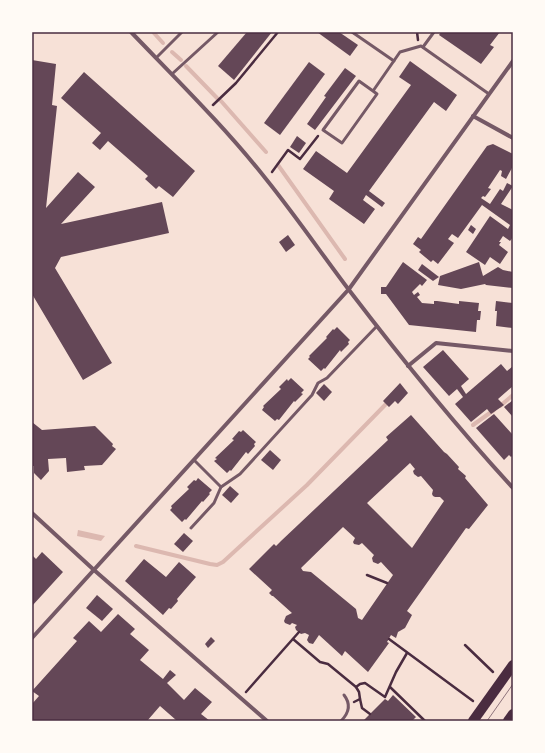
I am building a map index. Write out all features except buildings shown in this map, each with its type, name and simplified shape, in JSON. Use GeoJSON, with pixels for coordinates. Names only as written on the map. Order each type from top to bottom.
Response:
{"type":"FeatureCollection","features":[{"type":"Feature","properties":{"kind":"main road"},"geometry":{"type":"LineString","coordinates":[[473,721],[513,665]]}},
{"type":"Feature","properties":{"kind":"main road"},"geometry":{"type":"LineString","coordinates":[[508,721],[513,714]]}},
{"type":"Feature","properties":{"kind":"street"},"geometry":{"type":"LineString","coordinates":[[131,32],[208,111],[266,179],[408,366],[470,441],[513,488]]}},
{"type":"Feature","properties":{"kind":"street"},"geometry":{"type":"LineString","coordinates":[[32,638],[349,289],[513,60]]}},
{"type":"Feature","properties":{"kind":"street"},"geometry":{"type":"LineString","coordinates":[[473,116],[513,138]]}},
{"type":"Feature","properties":{"kind":"street"},"geometry":{"type":"LineString","coordinates":[[408,366],[436,343],[513,351]]}},
{"type":"Feature","properties":{"kind":"street"},"geometry":{"type":"LineString","coordinates":[[32,513],[94,570],[267,721]]}},
{"type":"Feature","properties":{"kind":"lane"},"geometry":{"type":"LineString","coordinates":[[156,58],[182,32]]}},
{"type":"Feature","properties":{"kind":"lane"},"geometry":{"type":"LineString","coordinates":[[172,74],[218,32]]}},
{"type":"Feature","properties":{"kind":"lane"},"geometry":{"type":"LineString","coordinates":[[352,32],[394,61]]}},
{"type":"Feature","properties":{"kind":"lane"},"geometry":{"type":"LineString","coordinates":[[423,47],[434,32]]}},
{"type":"Feature","properties":{"kind":"lane"},"geometry":{"type":"LineString","coordinates":[[373,91],[400,52],[421,46],[489,94]]}},
{"type":"Feature","properties":{"kind":"lane"},"geometry":{"type":"LineString","coordinates":[[359,81],[373,91],[376,94],[342,143],[323,130],[359,81]]}},
{"type":"Feature","properties":{"kind":"lane"},"geometry":{"type":"LineString","coordinates":[[191,528],[214,503],[221,486],[240,474],[312,395],[318,383],[327,378],[377,326]]}},
{"type":"Feature","properties":{"kind":"lane"},"geometry":{"type":"LineString","coordinates":[[194,460],[221,486]]}},
{"type":"Feature","properties":{"kind":"lane"},"geometry":{"type":"LineString","coordinates":[[343,720],[349,708],[349,703],[344,695]]}},
{"type":"Feature","properties":{"kind":"path"},"geometry":{"type":"LineString","coordinates":[[208,111],[236,83],[278,32]]}},
{"type":"Feature","properties":{"kind":"path"},"geometry":{"type":"LineString","coordinates":[[266,179],[288,150],[300,158],[313,142]]}},
{"type":"Feature","properties":{"kind":"path"},"geometry":{"type":"LineString","coordinates":[[367,574],[388,583]]}},
{"type":"Feature","properties":{"kind":"path"},"geometry":{"type":"LineString","coordinates":[[240,698],[299,632]]}},
{"type":"Feature","properties":{"kind":"path"},"geometry":{"type":"LineString","coordinates":[[293,639],[320,662],[328,664],[356,688],[362,708],[370,714]]}},
{"type":"Feature","properties":{"kind":"path"},"geometry":{"type":"LineString","coordinates":[[389,639],[483,708]]}},
{"type":"Feature","properties":{"kind":"path"},"geometry":{"type":"LineString","coordinates":[[465,644],[502,681]]}},
{"type":"Feature","properties":{"kind":"path"},"geometry":{"type":"LineString","coordinates":[[356,688],[360,684],[365,683],[385,697],[396,672],[407,653]]}},
{"type":"Feature","properties":{"kind":"path"},"geometry":{"type":"LineString","coordinates":[[390,687],[425,721]]}},
{"type":"Feature","properties":{"kind":"path"},"geometry":{"type":"LineString","coordinates":[[349,703],[360,700]]}},
{"type":"Feature","properties":{"kind":"shaded area"},"geometry":{"type":"Polygon","coordinates":[[[78,530],[105,536],[101,541],[77,536],[78,530]]]}},
{"type":"Feature","properties":{"kind":"waterway"},"geometry":{"type":"LineString","coordinates":[[153,32],[163,43]]}},
{"type":"Feature","properties":{"kind":"waterway"},"geometry":{"type":"LineString","coordinates":[[172,52],[181,60]]}},
{"type":"Feature","properties":{"kind":"waterway"},"geometry":{"type":"LineString","coordinates":[[186,66],[217,98]]}},
{"type":"Feature","properties":{"kind":"waterway"},"geometry":{"type":"LineString","coordinates":[[221,101],[266,152]]}},
{"type":"Feature","properties":{"kind":"waterway"},"geometry":{"type":"LineString","coordinates":[[278,165],[345,259]]}},
{"type":"Feature","properties":{"kind":"waterway"},"geometry":{"type":"LineString","coordinates":[[500,406],[513,395]]}},
{"type":"Feature","properties":{"kind":"waterway"},"geometry":{"type":"LineString","coordinates":[[136,546],[210,564],[217,565],[223,562],[307,485],[386,404]]}},
{"type":"Feature","properties":{"kind":"waterway"},"geometry":{"type":"LineString","coordinates":[[473,425],[494,410]]}},
{"type":"Feature","properties":{"kind":"tram line"},"geometry":{"type":"LineString","coordinates":[[487,721],[513,684]]}}]}
